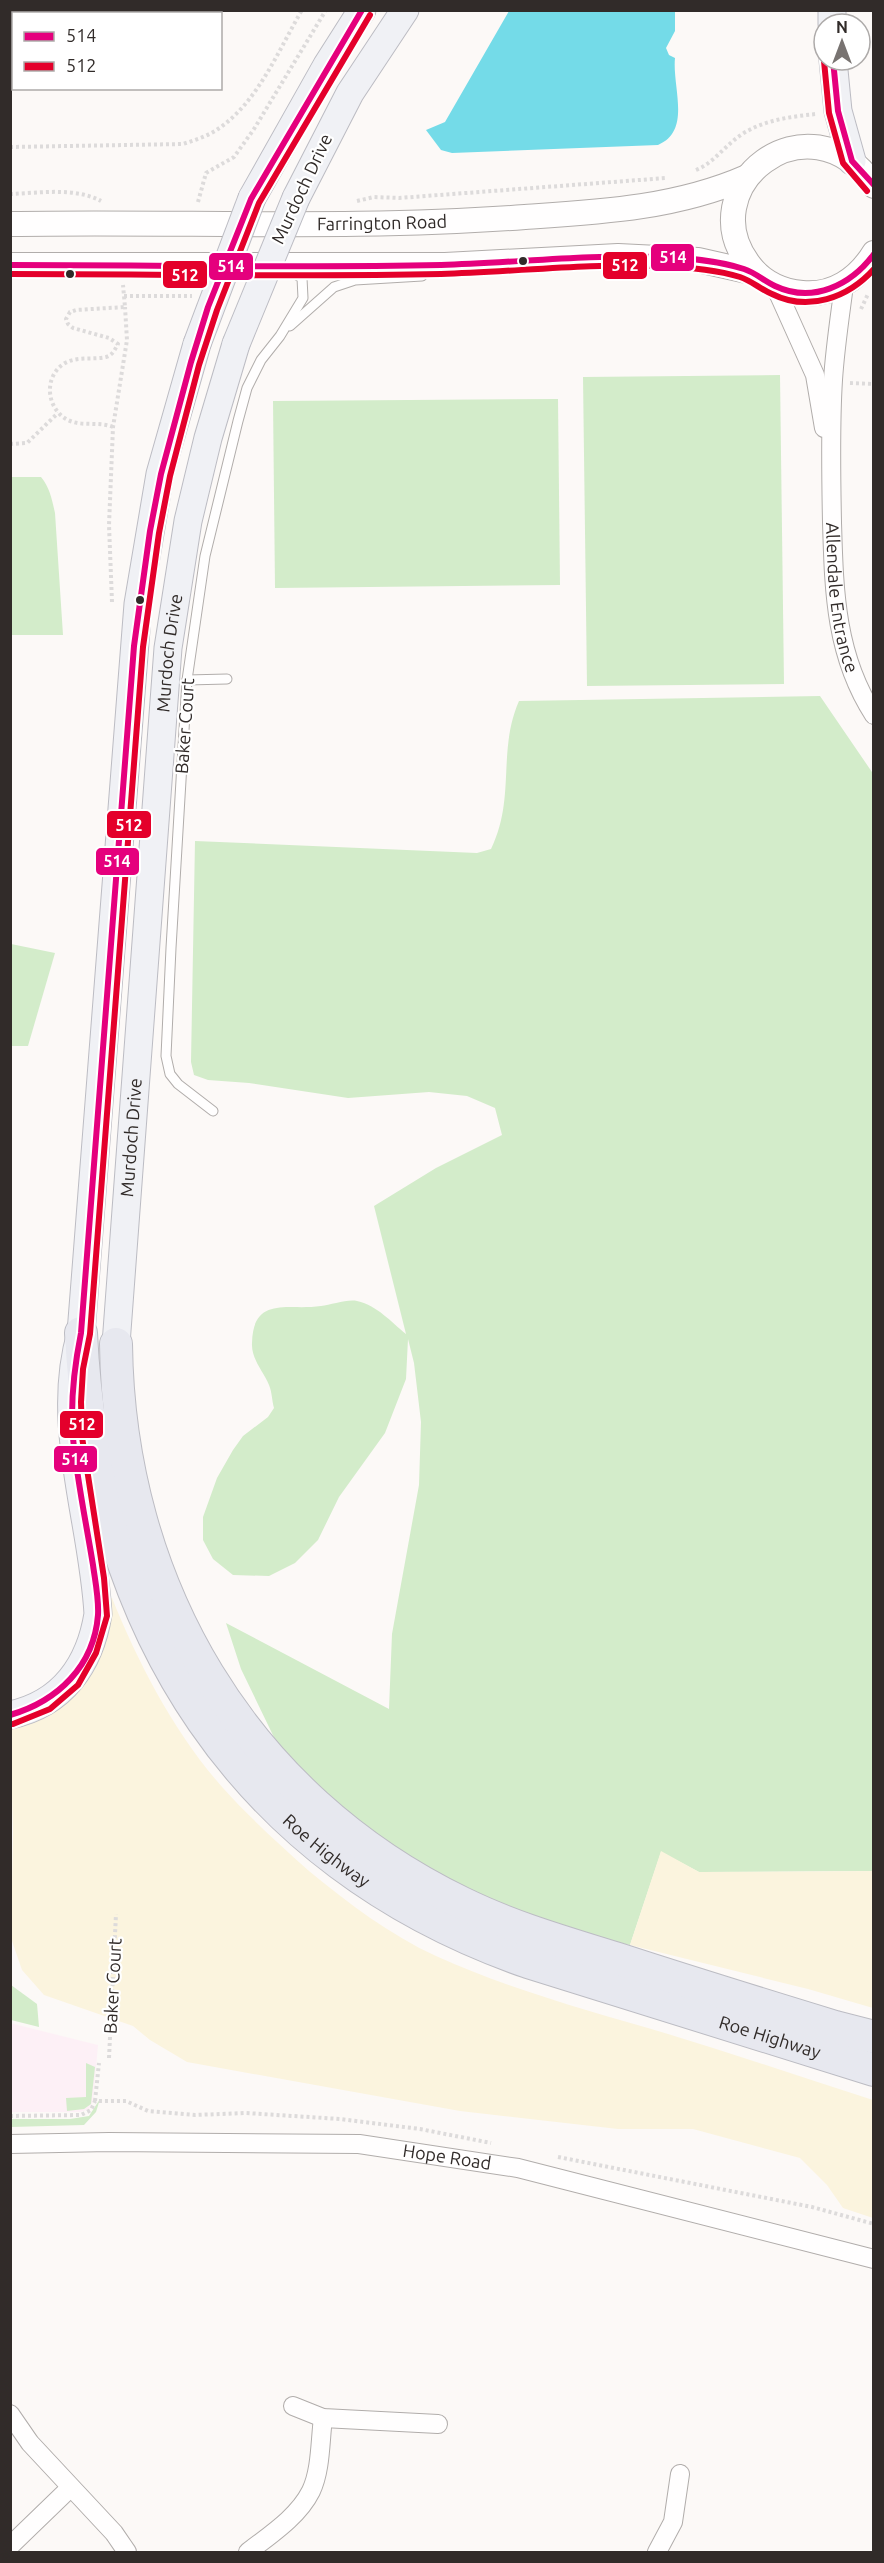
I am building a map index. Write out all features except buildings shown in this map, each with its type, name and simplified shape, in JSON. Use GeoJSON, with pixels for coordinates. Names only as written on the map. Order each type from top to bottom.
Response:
{"type":"FeatureCollection","features":[{"type":"Feature","properties":{"kind":"highway","name":"Roe Highway"},"geometry":{"type":"LineString","coordinates":[[81,1333],[86,1404],[99,1478],[116,1544],[143,1616],[174,1676],[206,1725],[242,1771],[296,1826],[372,1886],[422,1916],[474,1942],[539,1966],[873,2070]]}},
{"type":"Feature","properties":{"kind":"highway","name":"Roe Highway"},"geometry":{"type":"LineString","coordinates":[[116,1344],[120,1418],[130,1482],[144,1535],[163,1587],[214,1685],[247,1730],[302,1792],[388,1861],[436,1890],[486,1914],[538,1934],[873,2039]]}},
{"type":"Feature","properties":{"kind":"main road","name":"Murdoch Drive"},"geometry":{"type":"LineString","coordinates":[[10,1715],[41,1704],[59,1692],[75,1676],[87,1657],[98,1614],[70,1397],[74,1355],[81,1333],[138,603],[160,474],[197,344],[252,198],[327,65],[362,10]]}},
{"type":"Feature","properties":{"kind":"main road","name":"Murdoch Drive"},"geometry":{"type":"LineString","coordinates":[[116,1344],[168,648],[188,521],[208,438],[236,344],[296,198],[346,101],[405,10]]}},
{"type":"Feature","properties":{"kind":"main road"},"geometry":{"type":"LineString","coordinates":[[834,72],[838,111],[866,173]]}},
{"type":"Feature","properties":{"kind":"main road"},"geometry":{"type":"LineString","coordinates":[[765,280],[741,252],[734,227],[734,209],[747,177],[770,157],[804,146],[840,153],[866,173]]}},
{"type":"Feature","properties":{"kind":"main road","name":"Farrington Road"},"geometry":{"type":"LineString","coordinates":[[10,224],[121,213],[446,223],[620,210],[675,202],[728,186],[747,177]]}},
{"type":"Feature","properties":{"kind":"main road"},"geometry":{"type":"LineString","coordinates":[[10,249],[44,249],[71,265]]}},
{"type":"Feature","properties":{"kind":"main road"},"geometry":{"type":"LineString","coordinates":[[10,265],[445,264],[618,256],[688,259],[715,263],[792,292],[810,294],[844,285],[871,259]]}},
{"type":"Feature","properties":{"kind":"street","name":"Allendale Entrance"},"geometry":{"type":"LineString","coordinates":[[765,280],[815,375],[831,475]]}},
{"type":"Feature","properties":{"kind":"street","name":"Allendale Entrance"},"geometry":{"type":"LineString","coordinates":[[844,285],[833,380],[831,475],[834,590],[837,624],[847,661],[857,686],[873,715]]}},
{"type":"Feature","properties":{"kind":"street","name":"Hope Road"},"geometry":{"type":"LineString","coordinates":[[10,2144],[109,2142],[359,2144],[518,2168],[873,2259]]}},
{"type":"Feature","properties":{"kind":"street"},"geometry":{"type":"LineString","coordinates":[[293,2406],[323,2418],[438,2424]]}},
{"type":"Feature","properties":{"kind":"street"},"geometry":{"type":"LineString","coordinates":[[10,2414],[30,2443],[114,2533],[127,2553]]}},
{"type":"Feature","properties":{"kind":"street"},"geometry":{"type":"LineString","coordinates":[[248,2553],[302,2506],[312,2490],[317,2471],[323,2418]]}},
{"type":"Feature","properties":{"kind":"street"},"geometry":{"type":"LineString","coordinates":[[657,2553],[673,2522],[680,2474]]}},
{"type":"Feature","properties":{"kind":"street"},"geometry":{"type":"LineString","coordinates":[[10,2546],[70,2488]]}},
{"type":"Feature","properties":{"kind":"lane"},"geometry":{"type":"LineString","coordinates":[[280,336],[328,291],[355,280],[434,275],[550,259]]}},
{"type":"Feature","properties":{"kind":"lane"},"geometry":{"type":"LineString","coordinates":[[279,266],[302,278],[303,298],[280,336]]}},
{"type":"Feature","properties":{"kind":"lane","name":"Baker Court"},"geometry":{"type":"LineString","coordinates":[[213,1111],[178,1084],[170,1074],[166,1056],[187,680],[205,556],[229,453],[247,388],[261,360],[280,336]]}},
{"type":"Feature","properties":{"kind":"lane"},"geometry":{"type":"LineString","coordinates":[[187,680],[227,679]]}},
{"type":"Feature","properties":{"kind":"path"},"geometry":{"type":"LineString","coordinates":[[10,147],[183,144],[204,137],[219,129],[251,99],[302,10]]}},
{"type":"Feature","properties":{"kind":"path"},"geometry":{"type":"LineString","coordinates":[[198,202],[206,173],[234,157],[254,129],[326,10]]}},
{"type":"Feature","properties":{"kind":"path"},"geometry":{"type":"LineString","coordinates":[[689,173],[700,169],[734,139],[753,128],[778,118],[838,111]]}},
{"type":"Feature","properties":{"kind":"path"},"geometry":{"type":"LineString","coordinates":[[354,201],[374,197],[399,198],[671,178]]}},
{"type":"Feature","properties":{"kind":"path"},"geometry":{"type":"LineString","coordinates":[[10,194],[90,195],[121,213]]}},
{"type":"Feature","properties":{"kind":"path"},"geometry":{"type":"LineString","coordinates":[[187,202],[209,202]]}},
{"type":"Feature","properties":{"kind":"path"},"geometry":{"type":"LineString","coordinates":[[112,602],[109,525],[113,427],[126,340],[123,265]]}},
{"type":"Feature","properties":{"kind":"path"},"geometry":{"type":"LineString","coordinates":[[113,427],[71,422],[58,413],[49,389],[57,370],[75,359],[107,357],[112,354],[118,344],[109,338],[73,328],[66,319],[70,312],[124,307]]}},
{"type":"Feature","properties":{"kind":"path"},"geometry":{"type":"LineString","coordinates":[[846,383],[873,384]]}},
{"type":"Feature","properties":{"kind":"path"},"geometry":{"type":"LineString","coordinates":[[10,444],[27,443],[58,413]]}},
{"type":"Feature","properties":{"kind":"path","name":"Baker Court"},"geometry":{"type":"LineString","coordinates":[[109,2058],[116,1914]]}},
{"type":"Feature","properties":{"kind":"path"},"geometry":{"type":"LineString","coordinates":[[95,2101],[99,2063]]}},
{"type":"Feature","properties":{"kind":"shaded area"},"geometry":{"type":"Polygon","coordinates":[[[10,2023],[98,2045],[93,2101],[89,2109],[80,2112],[11,2112],[10,2023]]]}},
{"type":"Feature","properties":{"kind":"green space"},"geometry":{"type":"Polygon","coordinates":[[[780,375],[784,684],[587,686],[583,377],[780,375]]]}},
{"type":"Feature","properties":{"kind":"green space"},"geometry":{"type":"Polygon","coordinates":[[[558,399],[560,585],[275,588],[273,401],[558,399]]]}},
{"type":"Feature","properties":{"kind":"green space"},"geometry":{"type":"Polygon","coordinates":[[[11,477],[41,477],[50,494],[55,513],[63,635],[11,635],[11,477]]]}},
{"type":"Feature","properties":{"kind":"green space"},"geometry":{"type":"Polygon","coordinates":[[[820,696],[874,775],[873,1871],[699,1872],[661,1852],[630,1945],[586,1936],[479,1897],[355,1823],[284,1758],[241,1669],[226,1623],[389,1709],[392,1634],[419,1485],[421,1422],[414,1363],[408,1339],[406,1379],[385,1433],[339,1497],[318,1540],[295,1563],[269,1576],[233,1575],[213,1559],[203,1540],[203,1517],[217,1478],[233,1450],[243,1436],[268,1417],[274,1408],[269,1385],[252,1349],[254,1328],[259,1318],[275,1308],[321,1306],[357,1301],[378,1310],[406,1334],[374,1206],[436,1168],[502,1135],[495,1108],[467,1096],[429,1092],[348,1098],[249,1083],[208,1080],[194,1075],[191,1062],[195,841],[477,853],[491,849],[498,830],[503,811],[509,738],[519,701],[820,696]]]}},
{"type":"Feature","properties":{"kind":"green space"},"geometry":{"type":"Polygon","coordinates":[[[11,944],[55,953],[28,1046],[11,1046],[11,944]]]}},
{"type":"Feature","properties":{"kind":"green space"},"geometry":{"type":"Polygon","coordinates":[[[11,1985],[37,2004],[39,2027],[11,2020],[11,1985]]]}},
{"type":"Feature","properties":{"kind":"green space"},"geometry":{"type":"Polygon","coordinates":[[[86,2063],[95,2067],[91,2104],[84,2109],[67,2111],[66,2098],[86,2097],[86,2063]]]}},
{"type":"Feature","properties":{"kind":"green space"},"geometry":{"type":"Polygon","coordinates":[[[100,2099],[96,2112],[84,2125],[11,2127],[11,2119],[70,2119],[89,2116],[100,2099]]]}},
{"type":"Feature","properties":{"kind":"sand"},"geometry":{"type":"Polygon","coordinates":[[[112,1598],[146,1673],[174,1722],[223,1788],[309,1871],[386,1928],[436,1956],[522,1990],[694,2042],[873,2100],[873,2218],[843,2208],[827,2185],[800,2158],[693,2129],[618,2129],[460,2111],[187,2062],[150,2040],[133,2026],[44,1995],[22,1970],[11,1938],[13,1832],[10,1724],[39,1713],[104,1601],[112,1598]]]}},
{"type":"Feature","properties":{"kind":"sand"},"geometry":{"type":"Polygon","coordinates":[[[661,1851],[699,1872],[873,1871],[873,2008],[808,1989],[630,1945],[661,1851]]]}},
{"type":"Feature","properties":{"kind":"water"},"geometry":{"type":"Polygon","coordinates":[[[509,11],[675,11],[675,31],[666,48],[669,55],[675,58],[678,119],[675,130],[658,145],[452,153],[441,150],[426,130],[445,122],[509,11]]]}},
{"type":"Feature","properties":{"kind":"transit line","name":"514"},"geometry":{"type":"LineString","coordinates":[[10,1715],[43,1701],[70,1679],[89,1650],[98,1615],[96,1583],[75,1454],[72,1398],[81,1333],[134,646],[150,531],[161,474],[208,307],[251,199],[362,10]]}},
{"type":"Feature","properties":{"kind":"transit line","name":"512"},"geometry":{"type":"LineString","coordinates":[[13,1724],[50,1709],[78,1685],[96,1653],[107,1616],[104,1578],[82,1437],[81,1402],[83,1369],[90,1334],[143,647],[159,533],[170,476],[199,365],[217,310],[259,203],[370,15]]}},
{"type":"Feature","properties":{"kind":"transit line","name":"512"},"geometry":{"type":"LineString","coordinates":[[825,72],[829,113],[843,163],[867,191]]}},
{"type":"Feature","properties":{"kind":"transit line","name":"514"},"geometry":{"type":"LineString","coordinates":[[834,72],[838,111],[852,161],[874,185]]}},
{"type":"Feature","properties":{"kind":"transit line","name":"514"},"geometry":{"type":"LineString","coordinates":[[10,265],[387,266],[632,256],[723,263],[748,271],[775,286],[803,293],[817,292],[843,282],[854,275],[874,254]]}},
{"type":"Feature","properties":{"kind":"transit line","name":"512"},"geometry":{"type":"LineString","coordinates":[[10,274],[387,275],[632,265],[700,269],[730,274],[786,299],[813,302],[827,299],[852,288],[874,269]]}}]}
